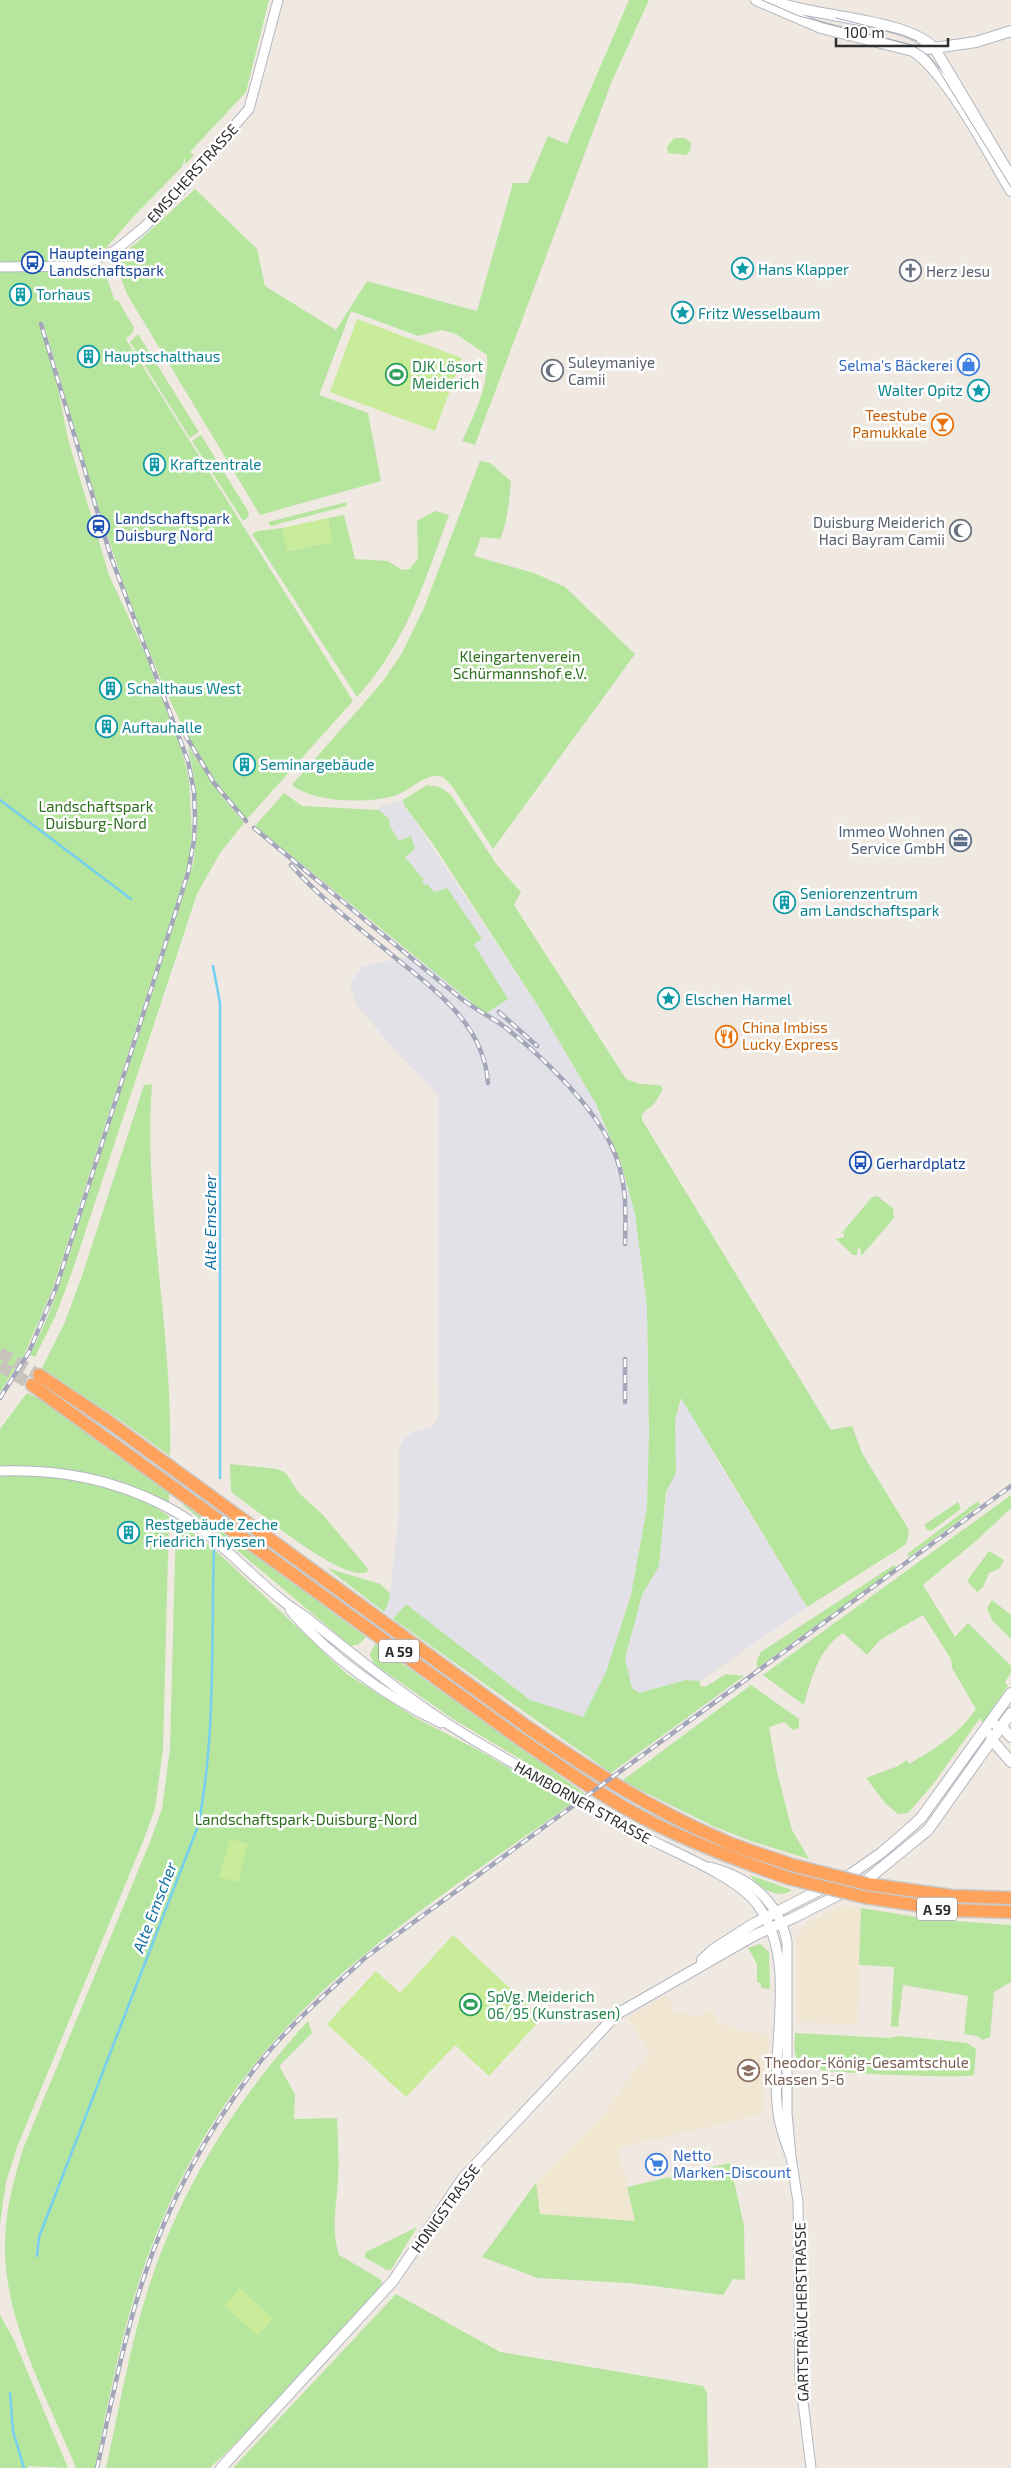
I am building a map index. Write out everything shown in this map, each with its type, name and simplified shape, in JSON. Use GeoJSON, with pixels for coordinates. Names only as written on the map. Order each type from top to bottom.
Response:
{"type":"FeatureCollection","features":[{"type":"Feature","properties":{"kind":"highway","name":"A 59"},"geometry":{"type":"LineString","coordinates":[[1011,1898],[952,1896],[906,1890],[842,1878],[792,1864],[722,1840],[656,1809],[590,1771],[526,1726],[109,1422],[35,1380],[517,1737],[583,1782],[660,1826],[717,1853],[788,1878],[839,1892],[949,1910],[1011,1912]]}},
{"type":"Feature","properties":{"kind":"main road"},"geometry":{"type":"LineString","coordinates":[[756,0],[821,28],[913,51],[935,49],[988,39],[1011,31]]}},
{"type":"Feature","properties":{"kind":"main road"},"geometry":{"type":"LineString","coordinates":[[772,0],[790,7],[958,44]]}},
{"type":"Feature","properties":{"kind":"main road"},"geometry":{"type":"LineString","coordinates":[[920,36],[935,49],[1010,175]]}},
{"type":"Feature","properties":{"kind":"main road"},"geometry":{"type":"LineString","coordinates":[[913,51],[922,57],[935,71],[951,93],[1011,191]]}},
{"type":"Feature","properties":{"kind":"main road"},"geometry":{"type":"LineString","coordinates":[[776,1912],[851,1874],[881,1853],[921,1818],[1011,1693]]}},
{"type":"Feature","properties":{"kind":"main road"},"geometry":{"type":"LineString","coordinates":[[782,1924],[857,1886],[918,1839],[941,1814],[1011,1713]]}},
{"type":"Feature","properties":{"kind":"main road"},"geometry":{"type":"LineString","coordinates":[[988,1724],[1002,1727],[1011,1737]]}},
{"type":"Feature","properties":{"kind":"main road"},"geometry":{"type":"LineString","coordinates":[[988,1724],[992,1740],[1011,1762]]}},
{"type":"Feature","properties":{"kind":"main road"},"geometry":{"type":"LineString","coordinates":[[902,1835],[918,1839]]}},
{"type":"Feature","properties":{"kind":"main road"},"geometry":{"type":"LineString","coordinates":[[902,1835],[902,1851]]}},
{"type":"Feature","properties":{"kind":"main road","name":"HONIGSTRASSE"},"geometry":{"type":"LineString","coordinates":[[689,1971],[714,1949],[776,1912]]}},
{"type":"Feature","properties":{"kind":"main road","name":"HONIGSTRASSE"},"geometry":{"type":"LineString","coordinates":[[221,2468],[393,2281],[463,2178],[602,2029],[621,2011],[689,1971],[782,1924]]}},
{"type":"Feature","properties":{"kind":"street","name":"EMSCHERSTRASSE"},"geometry":{"type":"LineString","coordinates":[[0,267],[81,266],[116,250],[144,227],[184,188],[208,155],[249,109],[278,0]]}},
{"type":"Feature","properties":{"kind":"street","name":"HAMBORNER STRASSE"},"geometry":{"type":"LineString","coordinates":[[0,1471],[52,1471],[88,1476],[135,1491],[189,1520],[284,1602],[300,1622],[324,1644],[384,1692],[420,1713],[464,1734],[605,1816],[703,1866],[746,1892],[766,1918],[771,1928]]}},
{"type":"Feature","properties":{"kind":"street","name":"HAMBORNER STRASSE"},"geometry":{"type":"LineString","coordinates":[[703,1866],[728,1872],[741,1878],[768,1898],[782,1924]]}},
{"type":"Feature","properties":{"kind":"street","name":"GARTSTRÄUCHERSTRASSE"},"geometry":{"type":"LineString","coordinates":[[782,1924],[786,1942],[786,2092],[791,2157],[798,2199],[800,2377],[811,2468]]}},
{"type":"Feature","properties":{"kind":"street","name":"GARTSTRÄUCHERSTRASSE"},"geometry":{"type":"LineString","coordinates":[[771,1928],[779,1957],[778,2112],[791,2157]]}},
{"type":"Feature","properties":{"kind":"shaded area"},"geometry":{"type":"Polygon","coordinates":[[[403,800],[404,805],[540,1009],[596,1104],[621,1163],[635,1214],[647,1306],[649,1433],[647,1507],[631,1595],[606,1672],[583,1717],[530,1700],[406,1604],[393,1619],[384,1612],[389,1601],[399,1514],[399,1449],[404,1439],[413,1432],[433,1426],[439,1416],[438,1095],[392,1047],[357,1005],[350,984],[362,966],[474,944],[434,892],[428,885],[425,886],[422,882],[424,880],[404,857],[410,837],[399,841],[390,826],[389,819],[379,810],[379,807],[403,800]]]}},
{"type":"Feature","properties":{"kind":"shaded area"},"geometry":{"type":"Polygon","coordinates":[[[682,1398],[723,1470],[807,1607],[700,1681],[686,1680],[639,1693],[632,1688],[625,1660],[642,1595],[659,1566],[675,1420],[682,1398]]]}},
{"type":"Feature","properties":{"kind":"shaded area"},"geometry":{"type":"Polygon","coordinates":[[[845,1905],[861,1908],[857,2025],[797,2022],[796,1943],[799,1933],[808,1923],[845,1905]]]}},
{"type":"Feature","properties":{"kind":"shaded area"},"geometry":{"type":"Polygon","coordinates":[[[667,1995],[675,2012],[697,2017],[712,2009],[719,2024],[733,2026],[735,2030],[769,2034],[763,2114],[618,2148],[636,2221],[540,2214],[536,2183],[604,2115],[638,2065],[643,2067],[649,2054],[628,2017],[667,1995]]]}},
{"type":"Feature","properties":{"kind":"green space","name":"Landschaftspark Duisburg-Nord"},"geometry":{"type":"Polygon","coordinates":[[[0,0],[269,0],[246,92],[190,152],[194,155],[185,165],[185,157],[182,167],[134,216],[99,256],[115,301],[118,300],[134,328],[132,334],[126,338],[127,341],[353,701],[247,819],[228,798],[200,758],[156,669],[118,566],[43,322],[40,323],[57,383],[68,439],[109,575],[144,651],[182,751],[189,780],[192,837],[188,863],[180,891],[53,1288],[24,1355],[0,1392],[0,0]]]}},
{"type":"Feature","properties":{"kind":"green space"},"geometry":{"type":"Polygon","coordinates":[[[629,0],[649,0],[612,81],[475,445],[462,441],[476,410],[483,388],[486,377],[487,355],[456,334],[442,330],[418,336],[351,311],[319,395],[368,413],[381,481],[260,515],[127,294],[115,262],[116,259],[140,240],[195,189],[257,249],[265,286],[336,330],[367,281],[477,311],[513,183],[528,183],[548,136],[567,144],[629,0]]]}},
{"type":"Feature","properties":{"kind":"green space"},"geometry":{"type":"Polygon","coordinates":[[[674,138],[685,138],[691,143],[690,151],[686,155],[668,153],[667,147],[674,138]]]}},
{"type":"Feature","properties":{"kind":"green space","name":"DJK Lösort Meiderich"},"geometry":{"type":"Polygon","coordinates":[[[357,319],[462,358],[435,431],[330,392],[357,319]]]}},
{"type":"Feature","properties":{"kind":"green space"},"geometry":{"type":"Polygon","coordinates":[[[138,334],[199,432],[190,438],[130,342],[138,334]]]}},
{"type":"Feature","properties":{"kind":"green space"},"geometry":{"type":"Polygon","coordinates":[[[201,435],[248,511],[249,516],[243,521],[192,441],[201,435]]]}},
{"type":"Feature","properties":{"kind":"green space","name":"Kleingartenverein Schürmannshof e.V."},"geometry":{"type":"Polygon","coordinates":[[[480,461],[490,463],[511,481],[509,503],[500,539],[481,537],[474,556],[534,573],[565,587],[635,654],[493,849],[452,786],[443,777],[430,777],[397,795],[358,801],[314,795],[292,785],[383,681],[402,653],[424,608],[480,461]]]}},
{"type":"Feature","properties":{"kind":"green space"},"geometry":{"type":"Polygon","coordinates":[[[347,502],[346,506],[271,526],[268,522],[347,502]]]}},
{"type":"Feature","properties":{"kind":"green space"},"geometry":{"type":"Polygon","coordinates":[[[435,511],[449,515],[422,588],[389,655],[357,697],[252,534],[258,531],[282,528],[288,551],[332,542],[328,518],[344,515],[355,559],[388,561],[402,570],[410,569],[418,558],[417,521],[435,511]]]}},
{"type":"Feature","properties":{"kind":"green space"},"geometry":{"type":"Polygon","coordinates":[[[328,518],[333,542],[287,551],[282,528],[328,518]]]}},
{"type":"Feature","properties":{"kind":"green space"},"geometry":{"type":"Polygon","coordinates":[[[189,748],[223,798],[244,823],[220,853],[197,894],[72,1272],[55,1317],[35,1357],[30,1355],[58,1289],[193,864],[197,835],[197,806],[189,748]]]}},
{"type":"Feature","properties":{"kind":"green space"},"geometry":{"type":"Polygon","coordinates":[[[427,785],[440,787],[451,795],[497,865],[521,892],[514,905],[626,1079],[639,1084],[660,1085],[663,1089],[654,1104],[642,1114],[642,1120],[831,1430],[852,1426],[862,1453],[909,1530],[907,1542],[902,1547],[807,1607],[681,1398],[675,1420],[676,1473],[666,1492],[659,1566],[642,1595],[625,1659],[632,1688],[639,1693],[686,1680],[700,1681],[700,1686],[705,1687],[726,1674],[744,1676],[611,1773],[393,1619],[406,1604],[530,1700],[583,1717],[606,1672],[631,1595],[647,1507],[649,1433],[647,1306],[635,1214],[621,1163],[596,1104],[540,1009],[433,844],[404,805],[403,800],[427,785]]]}},
{"type":"Feature","properties":{"kind":"green space"},"geometry":{"type":"Polygon","coordinates":[[[284,793],[302,806],[379,810],[389,819],[390,826],[399,841],[411,836],[415,849],[405,857],[424,880],[422,882],[425,885],[427,884],[434,892],[447,888],[482,939],[474,944],[508,999],[487,1013],[481,1010],[255,826],[284,793]]]}},
{"type":"Feature","properties":{"kind":"green space"},"geometry":{"type":"Polygon","coordinates":[[[152,1084],[150,1130],[151,1177],[167,1363],[170,1456],[113,1415],[41,1370],[65,1322],[82,1276],[144,1085],[152,1084]]]}},
{"type":"Feature","properties":{"kind":"green space"},"geometry":{"type":"Polygon","coordinates":[[[877,1196],[893,1208],[894,1218],[861,1256],[861,1249],[858,1248],[857,1255],[853,1255],[836,1239],[844,1237],[844,1233],[841,1234],[872,1197],[877,1196]]]}},
{"type":"Feature","properties":{"kind":"green space"},"geometry":{"type":"Polygon","coordinates":[[[27,1393],[47,1402],[169,1492],[169,1503],[127,1484],[87,1473],[46,1468],[0,1467],[0,1429],[27,1393]]]}},
{"type":"Feature","properties":{"kind":"green space"},"geometry":{"type":"Polygon","coordinates":[[[230,1464],[277,1469],[286,1473],[298,1492],[323,1515],[368,1569],[367,1572],[355,1572],[339,1567],[320,1556],[234,1494],[231,1491],[230,1464]]]}},
{"type":"Feature","properties":{"kind":"green space"},"geometry":{"type":"Polygon","coordinates":[[[47,1474],[78,1478],[141,1498],[169,1516],[163,1749],[155,1808],[17,2147],[6,2182],[0,2224],[0,1475],[47,1474]]]}},
{"type":"Feature","properties":{"kind":"green space"},"geometry":{"type":"Polygon","coordinates":[[[1011,1495],[1011,1508],[976,1541],[923,1585],[955,1637],[968,1623],[1011,1666],[1011,1672],[1005,1682],[1008,1686],[983,1723],[980,1718],[934,1783],[908,1813],[898,1814],[885,1803],[866,1778],[898,1766],[907,1760],[909,1764],[928,1753],[962,1726],[976,1709],[952,1668],[951,1659],[923,1615],[880,1640],[867,1655],[843,1633],[835,1639],[817,1665],[804,1705],[763,1675],[1011,1495]]]}},
{"type":"Feature","properties":{"kind":"green space"},"geometry":{"type":"Polygon","coordinates":[[[978,1501],[980,1505],[909,1557],[907,1554],[978,1501]]]}},
{"type":"Feature","properties":{"kind":"green space"},"geometry":{"type":"Polygon","coordinates":[[[183,1502],[366,1637],[359,1644],[351,1646],[183,1505],[183,1502]]]}},
{"type":"Feature","properties":{"kind":"green space"},"geometry":{"type":"Polygon","coordinates":[[[958,1502],[961,1509],[931,1531],[926,1529],[924,1525],[958,1502]]]}},
{"type":"Feature","properties":{"kind":"green space","name":"Landschaftspark-Duisburg-Nord"},"geometry":{"type":"Polygon","coordinates":[[[176,1521],[214,1549],[347,1674],[416,1718],[480,1751],[571,1804],[422,1909],[350,1966],[286,2028],[242,2081],[204,2137],[187,2167],[158,2229],[137,2286],[123,2337],[95,2468],[76,2468],[41,2388],[21,2334],[7,2278],[6,2224],[13,2186],[23,2149],[162,1809],[170,1749],[176,1521]]]}},
{"type":"Feature","properties":{"kind":"green space"},"geometry":{"type":"Polygon","coordinates":[[[989,1551],[1004,1560],[999,1569],[989,1573],[983,1587],[977,1592],[967,1581],[989,1551]]]}},
{"type":"Feature","properties":{"kind":"green space"},"geometry":{"type":"Polygon","coordinates":[[[894,1565],[896,1568],[757,1668],[757,1660],[761,1652],[894,1565]]]}},
{"type":"Feature","properties":{"kind":"green space"},"geometry":{"type":"Polygon","coordinates":[[[327,1568],[380,1584],[390,1593],[384,1612],[327,1568]]]}},
{"type":"Feature","properties":{"kind":"green space"},"geometry":{"type":"Polygon","coordinates":[[[992,1600],[1011,1615],[1011,1639],[992,1620],[987,1608],[992,1600]]]}},
{"type":"Feature","properties":{"kind":"green space"},"geometry":{"type":"Polygon","coordinates":[[[375,1644],[585,1794],[582,1796],[453,1719],[374,1664],[370,1654],[375,1644]]]}},
{"type":"Feature","properties":{"kind":"green space"},"geometry":{"type":"Polygon","coordinates":[[[751,1685],[799,1719],[799,1728],[793,1730],[784,1722],[769,1727],[777,1772],[792,1830],[809,1859],[751,1841],[715,1827],[622,1781],[751,1685]]]}},
{"type":"Feature","properties":{"kind":"green space"},"geometry":{"type":"Polygon","coordinates":[[[230,1839],[248,1844],[238,1882],[219,1877],[230,1839]]]}},
{"type":"Feature","properties":{"kind":"green space"},"geometry":{"type":"Polygon","coordinates":[[[750,1875],[792,1890],[781,1894],[769,1891],[758,1884],[750,1875]]]}},
{"type":"Feature","properties":{"kind":"green space"},"geometry":{"type":"Polygon","coordinates":[[[861,1908],[929,1919],[1011,1925],[1011,1982],[994,1992],[990,2037],[983,2040],[977,2036],[964,2034],[968,1996],[903,1985],[898,2027],[891,2026],[894,1967],[859,1965],[861,1908]]]}},
{"type":"Feature","properties":{"kind":"green space"},"geometry":{"type":"Polygon","coordinates":[[[453,1935],[542,2018],[489,2076],[455,2045],[406,2097],[327,2024],[376,1971],[400,1993],[453,1935]]]}},
{"type":"Feature","properties":{"kind":"green space"},"geometry":{"type":"Polygon","coordinates":[[[760,1944],[769,1952],[770,1989],[761,1988],[761,1983],[757,1982],[757,1964],[748,1948],[760,1944]]]}},
{"type":"Feature","properties":{"kind":"green space"},"geometry":{"type":"Polygon","coordinates":[[[308,2021],[312,2033],[279,2066],[295,2094],[294,2119],[337,2118],[338,2173],[335,2236],[339,2255],[380,2279],[382,2282],[380,2287],[243,2436],[210,2468],[106,2468],[140,2316],[156,2266],[170,2232],[185,2199],[220,2136],[261,2077],[308,2021]]]}},
{"type":"Feature","properties":{"kind":"green space"},"geometry":{"type":"Polygon","coordinates":[[[795,2033],[889,2038],[900,2036],[967,2043],[976,2049],[974,2075],[900,2075],[851,2073],[819,2069],[804,2064],[797,2059],[794,2048],[795,2033]]]}},
{"type":"Feature","properties":{"kind":"green space"},"geometry":{"type":"Polygon","coordinates":[[[730,2163],[744,2226],[745,2280],[733,2279],[723,2295],[630,2283],[538,2278],[482,2257],[536,2183],[540,2214],[635,2221],[627,2187],[730,2163]]]}},
{"type":"Feature","properties":{"kind":"green space"},"geometry":{"type":"Polygon","coordinates":[[[417,2227],[391,2270],[387,2270],[364,2257],[366,2252],[417,2227]]]}},
{"type":"Feature","properties":{"kind":"green space"},"geometry":{"type":"Polygon","coordinates":[[[240,2288],[273,2319],[258,2336],[224,2306],[240,2288]]]}},
{"type":"Feature","properties":{"kind":"green space"},"geometry":{"type":"Polygon","coordinates":[[[396,2294],[500,2352],[703,2386],[707,2393],[708,2468],[233,2468],[396,2294]]]}},
{"type":"Feature","properties":{"kind":"green space"},"geometry":{"type":"Polygon","coordinates":[[[0,2315],[14,2340],[68,2468],[28,2466],[28,2468],[0,2468],[0,2315]]]}},
{"type":"Feature","properties":{"kind":"waterway","name":"Alte Emscher"},"geometry":{"type":"LineString","coordinates":[[0,800],[131,899]]}},
{"type":"Feature","properties":{"kind":"waterway","name":"Alte Emscher"},"geometry":{"type":"LineString","coordinates":[[213,966],[220,1003],[220,1478]]}},
{"type":"Feature","properties":{"kind":"waterway","name":"Alte Emscher"},"geometry":{"type":"LineString","coordinates":[[37,2256],[39,2237],[198,1826],[208,1759],[212,1688],[214,1549]]}},
{"type":"Feature","properties":{"kind":"waterway","name":"Alte Emscher"},"geometry":{"type":"LineString","coordinates":[[10,2393],[13,2431],[24,2468]]}},
{"type":"Feature","properties":{"kind":"tunnel"},"geometry":{"type":"LineString","coordinates":[[0,1353],[39,1375]]}},
{"type":"Feature","properties":{"kind":"tunnel"},"geometry":{"type":"LineString","coordinates":[[0,1366],[32,1385]]}},
{"type":"Feature","properties":{"kind":"tram line"},"geometry":{"type":"LineString","coordinates":[[762,0],[799,16],[912,45],[928,55],[1011,187]]}},
{"type":"Feature","properties":{"kind":"tram line"},"geometry":{"type":"LineString","coordinates":[[836,18],[903,35],[917,41]]}},
{"type":"Feature","properties":{"kind":"railway"},"geometry":{"type":"LineString","coordinates":[[0,1398],[29,1352],[56,1288],[188,873],[194,840],[195,818],[194,792],[188,761],[111,557],[41,324]]}},
{"type":"Feature","properties":{"kind":"railway"},"geometry":{"type":"LineString","coordinates":[[184,733],[214,783],[246,821]]}},
{"type":"Feature","properties":{"kind":"railway"},"geometry":{"type":"LineString","coordinates":[[254,828],[463,1000],[516,1036],[563,1080],[591,1112],[616,1157],[623,1181],[625,1244]]}},
{"type":"Feature","properties":{"kind":"railway"},"geometry":{"type":"LineString","coordinates":[[291,865],[327,901],[425,982],[455,1010],[477,1043],[484,1062],[488,1083]]}},
{"type":"Feature","properties":{"kind":"railway"},"geometry":{"type":"LineString","coordinates":[[499,1012],[537,1046]]}},
{"type":"Feature","properties":{"kind":"railway"},"geometry":{"type":"LineString","coordinates":[[625,1359],[625,1402]]}},
{"type":"Feature","properties":{"kind":"railway"},"geometry":{"type":"LineString","coordinates":[[97,2468],[129,2326],[143,2280],[164,2223],[190,2169],[221,2116],[256,2067],[281,2037],[366,1957],[1011,1486]]}},
{"type":"Feature","properties":{"kind":"place","name":"Haupteingang Landschaftspark"},"geometry":{"type":"Point","coordinates":[33,262]}},
{"type":"Feature","properties":{"kind":"place","name":"Hans Klapper"},"geometry":{"type":"Point","coordinates":[742,269]}},
{"type":"Feature","properties":{"kind":"place","name":"Herz Jesu"},"geometry":{"type":"Point","coordinates":[910,271]}},
{"type":"Feature","properties":{"kind":"place","name":"Torhaus"},"geometry":{"type":"Point","coordinates":[20,294]}},
{"type":"Feature","properties":{"kind":"place","name":"Fritz Wesselbaum"},"geometry":{"type":"Point","coordinates":[682,313]}},
{"type":"Feature","properties":{"kind":"place","name":"Hauptschalthaus"},"geometry":{"type":"Point","coordinates":[88,356]}},
{"type":"Feature","properties":{"kind":"place","name":"Selma's Bäckerei"},"geometry":{"type":"Point","coordinates":[969,365]}},
{"type":"Feature","properties":{"kind":"place","name":"Suleymaniye Camii"},"geometry":{"type":"Point","coordinates":[552,371]}},
{"type":"Feature","properties":{"kind":"place","name":"DJK Lösort Meiderich"},"geometry":{"type":"Point","coordinates":[396,375]}},
{"type":"Feature","properties":{"kind":"place","name":"Walter Opitz"},"geometry":{"type":"Point","coordinates":[979,390]}},
{"type":"Feature","properties":{"kind":"place","name":"Teestube Pamukkale"},"geometry":{"type":"Point","coordinates":[943,424]}},
{"type":"Feature","properties":{"kind":"place","name":"Kraftzentrale"},"geometry":{"type":"Point","coordinates":[154,464]}},
{"type":"Feature","properties":{"kind":"place","name":"Landschaftspark Duisburg Nord"},"geometry":{"type":"Point","coordinates":[99,527]}},
{"type":"Feature","properties":{"kind":"place","name":"Duisburg Meiderich Haci Bayram Camii"},"geometry":{"type":"Point","coordinates":[961,531]}},
{"type":"Feature","properties":{"kind":"place","name":"Schalthaus West"},"geometry":{"type":"Point","coordinates":[111,688]}},
{"type":"Feature","properties":{"kind":"place","name":"Auftauhalle"},"geometry":{"type":"Point","coordinates":[106,727]}},
{"type":"Feature","properties":{"kind":"place","name":"Seminargebäude"},"geometry":{"type":"Point","coordinates":[244,764]}},
{"type":"Feature","properties":{"kind":"place","name":"Immeo Wohnen Service GmbH"},"geometry":{"type":"Point","coordinates":[961,840]}},
{"type":"Feature","properties":{"kind":"place","name":"Seniorenzentrum am Landschaftspark"},"geometry":{"type":"Point","coordinates":[784,902]}},
{"type":"Feature","properties":{"kind":"place","name":"Elschen Harmel"},"geometry":{"type":"Point","coordinates":[669,999]}},
{"type":"Feature","properties":{"kind":"place","name":"China Imbiss Lucky Express"},"geometry":{"type":"Point","coordinates":[726,1036]}},
{"type":"Feature","properties":{"kind":"place","name":"Gerhardplatz"},"geometry":{"type":"Point","coordinates":[860,1163]}},
{"type":"Feature","properties":{"kind":"place","name":"Restgebäude Zeche Friedrich Thyssen"},"geometry":{"type":"Point","coordinates":[129,1533]}},
{"type":"Feature","properties":{"kind":"place","name":"SpVg. Meiderich 06/95 (Kunstrasen)"},"geometry":{"type":"Point","coordinates":[471,2005]}},
{"type":"Feature","properties":{"kind":"place","name":"Theodor-König-Gesamtschule Klassen 5-6"},"geometry":{"type":"Point","coordinates":[748,2071]}},
{"type":"Feature","properties":{"kind":"place","name":"Netto Marken-Discount"},"geometry":{"type":"Point","coordinates":[657,2164]}}]}
